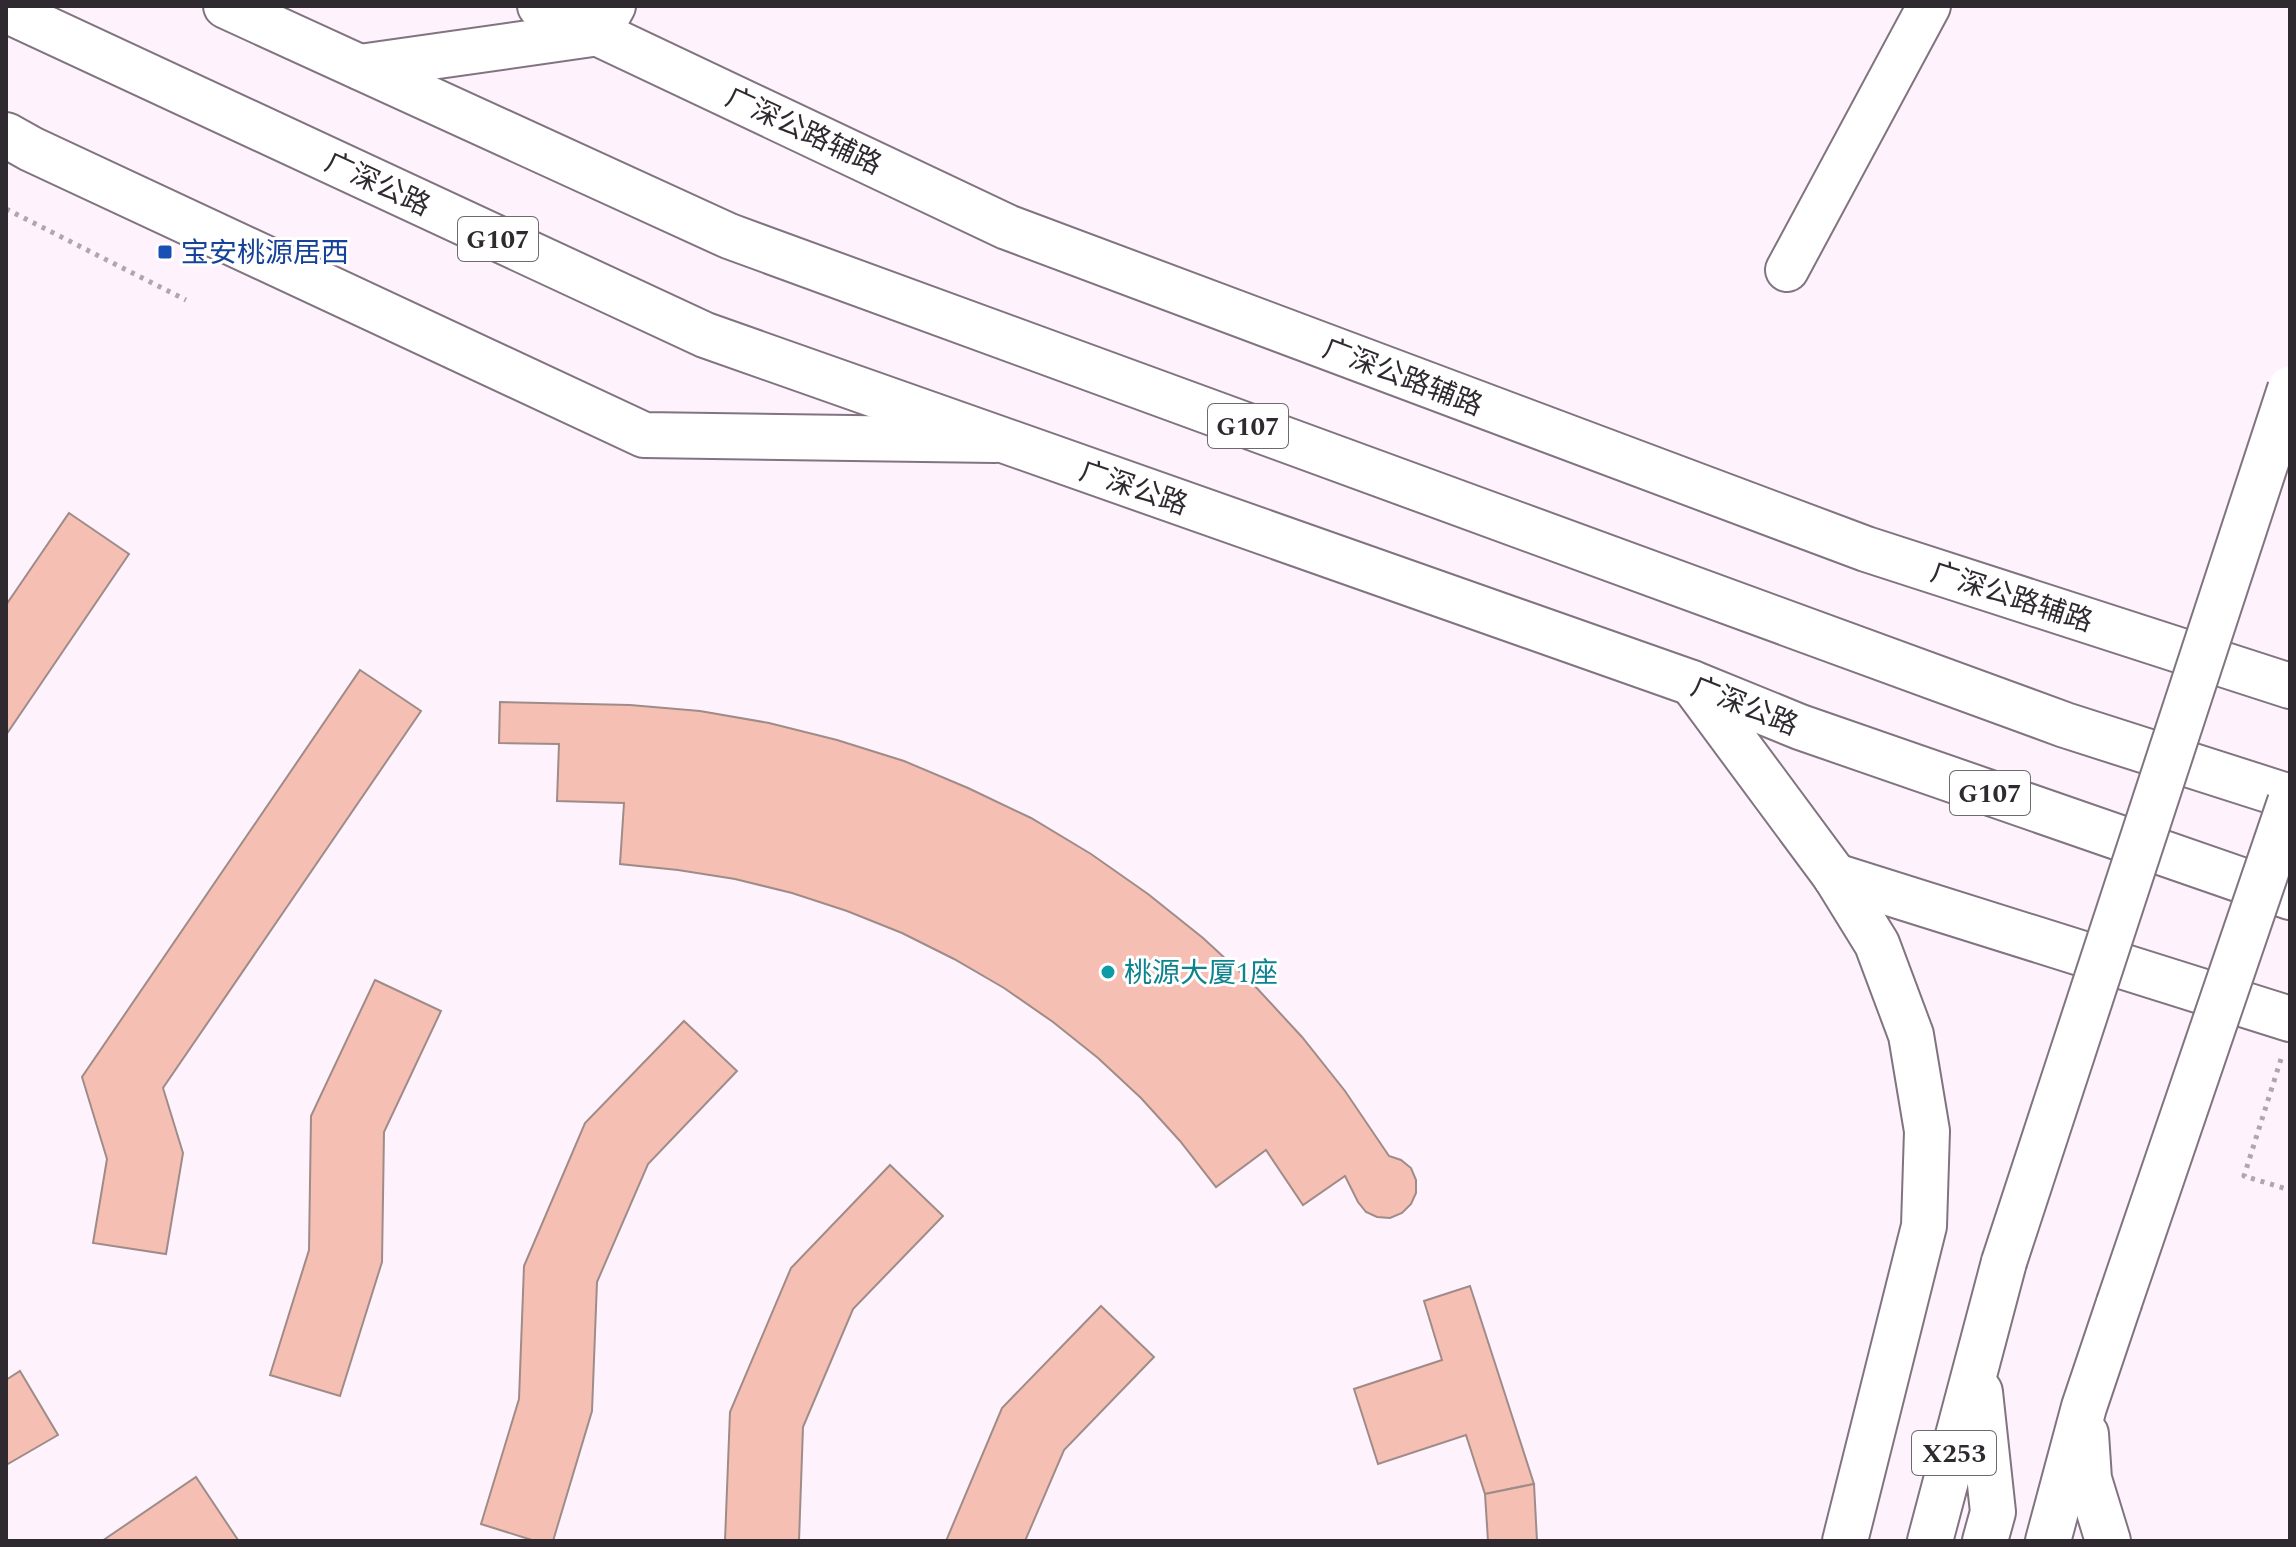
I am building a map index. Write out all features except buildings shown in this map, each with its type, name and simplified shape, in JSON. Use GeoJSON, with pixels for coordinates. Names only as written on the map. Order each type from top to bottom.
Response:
{"type":"FeatureCollection","features":[{"type":"Feature","properties":{"kind":"main road","name":"G107"},"geometry":{"type":"LineString","coordinates":[[226,6],[729,236],[2065,725],[2290,800]]}},
{"type":"Feature","properties":{"kind":"main road","name":"广深公路辅路"},"geometry":{"type":"LineString","coordinates":[[540,6],[606,20],[1007,227],[1866,549],[2290,686]]}},
{"type":"Feature","properties":{"kind":"main road","name":"广深公路"},"geometry":{"type":"LineString","coordinates":[[6,10],[705,335],[1692,683],[1800,727],[2290,897]]}},
{"type":"Feature","properties":{"kind":"main road"},"geometry":{"type":"LineString","coordinates":[[360,67],[606,20]]}},
{"type":"Feature","properties":{"kind":"main road"},"geometry":{"type":"LineString","coordinates":[[6,135],[644,435],[1002,440]]}},
{"type":"Feature","properties":{"kind":"main road"},"geometry":{"type":"LineString","coordinates":[[1985,1541],[1993,1512],[1977,1366],[2004,1262],[2290,389]]}},
{"type":"Feature","properties":{"kind":"main road"},"geometry":{"type":"LineString","coordinates":[[1692,683],[1835,876],[1877,944],[1911,1035],[1927,1131],[1924,1226],[1845,1541]]}},
{"type":"Feature","properties":{"kind":"main road"},"geometry":{"type":"LineString","coordinates":[[2048,1541],[2084,1407],[2290,800]]}},
{"type":"Feature","properties":{"kind":"main road"},"geometry":{"type":"LineString","coordinates":[[1835,876],[2285,1038]]}},
{"type":"Feature","properties":{"kind":"main road","name":"X253"},"geometry":{"type":"LineString","coordinates":[[1930,1541],[1977,1366]]}},
{"type":"Feature","properties":{"kind":"main road"},"geometry":{"type":"LineString","coordinates":[[2084,1407],[2089,1479],[2108,1541]]}},
{"type":"Feature","properties":{"kind":"street"},"geometry":{"type":"LineString","coordinates":[[1787,270],[1929,6]]}},
{"type":"Feature","properties":{"kind":"path"},"geometry":{"type":"LineString","coordinates":[[6,209],[186,300]]}},
{"type":"Feature","properties":{"kind":"path"},"geometry":{"type":"LineString","coordinates":[[2285,1038],[2244,1176],[2290,1190]]}},
{"type":"Feature","properties":{"kind":"place","name":"宝安桃源居西"},"geometry":{"type":"Point","coordinates":[165,252]}},
{"type":"Feature","properties":{"kind":"place","name":"桃源大厦1座"},"geometry":{"type":"Point","coordinates":[1108,972]}}]}
